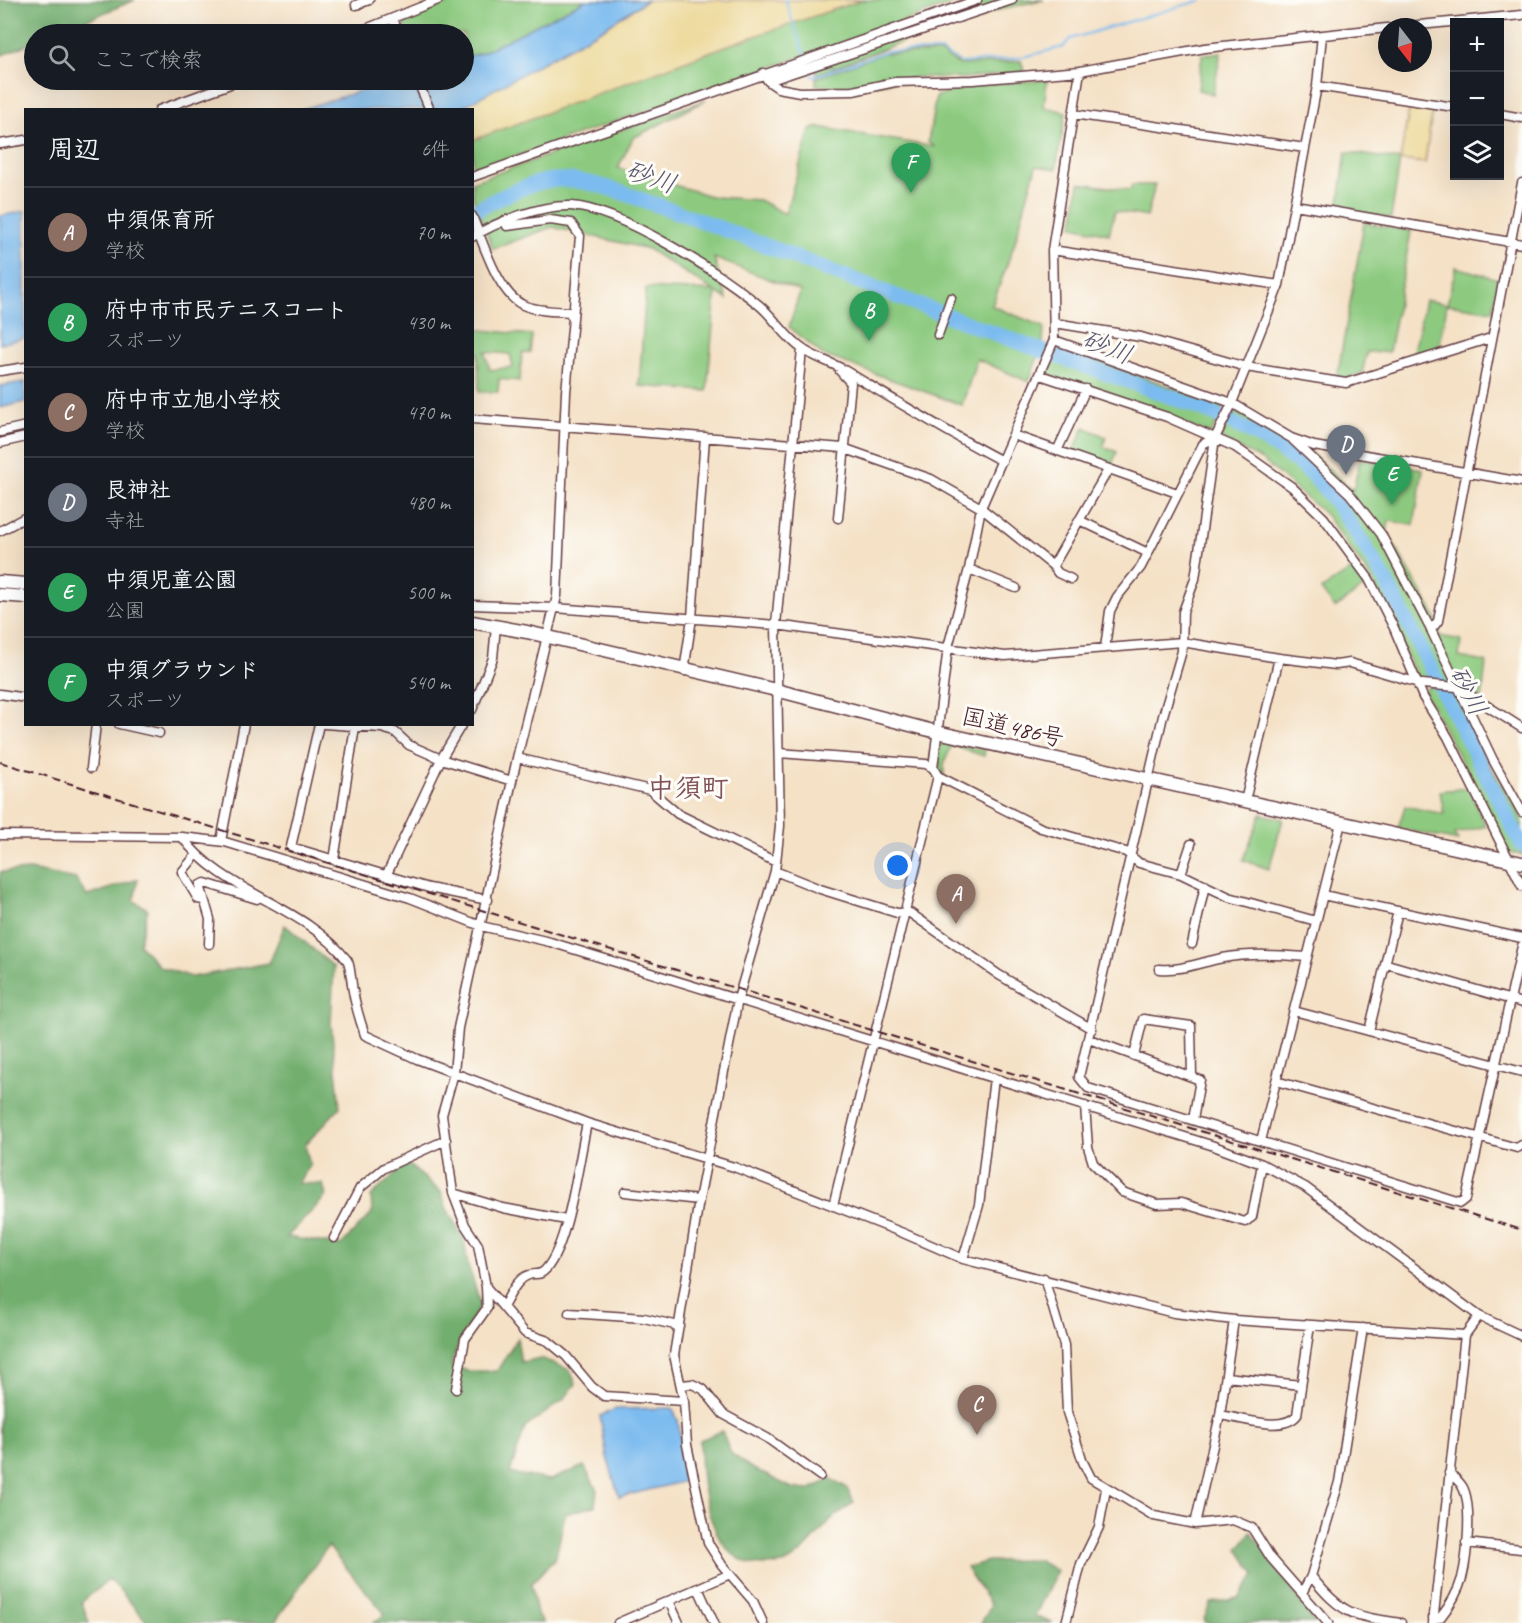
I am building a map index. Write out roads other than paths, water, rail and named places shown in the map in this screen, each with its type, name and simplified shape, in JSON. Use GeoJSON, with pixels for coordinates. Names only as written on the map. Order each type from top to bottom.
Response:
{"type":"FeatureCollection","features":[{"type":"Feature","properties":{"kind":"highway"},"geometry":{"type":"LineString","coordinates":[[0,582],[24,584]]}},
{"type":"Feature","properties":{"kind":"highway"},"geometry":{"type":"LineString","coordinates":[[0,595],[24,597]]}},
{"type":"Feature","properties":{"kind":"highway","name":"国道486号"},"geometry":{"type":"LineString","coordinates":[[474,624],[496,626],[549,637],[684,671],[776,690],[937,732],[1515,862]]}},
{"type":"Feature","properties":{"kind":"street"},"geometry":{"type":"LineString","coordinates":[[356,5],[369,0]]}},
{"type":"Feature","properties":{"kind":"street"},"geometry":{"type":"LineString","coordinates":[[387,24],[438,0]]}},
{"type":"Feature","properties":{"kind":"street"},"geometry":{"type":"LineString","coordinates":[[474,176],[766,77],[977,0]]}},
{"type":"Feature","properties":{"kind":"street"},"geometry":{"type":"LineString","coordinates":[[766,77],[1012,0]]}},
{"type":"Feature","properties":{"kind":"street"},"geometry":{"type":"LineString","coordinates":[[1432,24],[1522,15]]}},
{"type":"Feature","properties":{"kind":"street"},"geometry":{"type":"LineString","coordinates":[[766,77],[778,88],[800,92],[853,91],[895,82],[973,80],[1080,71],[1205,48],[1378,29]]}},
{"type":"Feature","properties":{"kind":"street"},"geometry":{"type":"LineString","coordinates":[[1322,35],[1317,86],[1279,285],[1231,405],[1215,438],[1195,579],[1182,612],[1182,642],[1079,1077],[1088,1088],[1461,1203],[1466,1198],[1522,946]]}},
{"type":"Feature","properties":{"kind":"street"},"geometry":{"type":"LineString","coordinates":[[933,768],[948,647],[969,569],[981,508],[1054,340],[1052,250],[1080,71]]}},
{"type":"Feature","properties":{"kind":"street"},"geometry":{"type":"LineString","coordinates":[[1317,86],[1450,106]]}},
{"type":"Feature","properties":{"kind":"street"},"geometry":{"type":"LineString","coordinates":[[165,108],[214,90]]}},
{"type":"Feature","properties":{"kind":"street"},"geometry":{"type":"LineString","coordinates":[[421,90],[429,108]]}},
{"type":"Feature","properties":{"kind":"street"},"geometry":{"type":"LineString","coordinates":[[1073,114],[1305,148]]}},
{"type":"Feature","properties":{"kind":"street"},"geometry":{"type":"LineString","coordinates":[[1504,115],[1522,118]]}},
{"type":"Feature","properties":{"kind":"street"},"geometry":{"type":"LineString","coordinates":[[0,144],[24,140]]}},
{"type":"Feature","properties":{"kind":"street"},"geometry":{"type":"LineString","coordinates":[[1431,630],[1438,621],[1522,183]]}},
{"type":"Feature","properties":{"kind":"street"},"geometry":{"type":"LineString","coordinates":[[1295,206],[1522,244]]}},
{"type":"Feature","properties":{"kind":"street"},"geometry":{"type":"LineString","coordinates":[[476,232],[552,207],[591,209],[641,230],[701,266],[759,305],[802,349],[841,368],[954,436],[1002,461]]}},
{"type":"Feature","properties":{"kind":"street"},"geometry":{"type":"LineString","coordinates":[[456,1389],[465,1340],[481,1320],[487,1308],[486,1287],[478,1245],[465,1224],[453,1193],[442,1115],[454,1073],[458,1028],[488,900],[517,758],[555,608],[566,392],[580,236],[571,223],[550,220],[476,232]]}},
{"type":"Feature","properties":{"kind":"street"},"geometry":{"type":"LineString","coordinates":[[476,232],[506,291],[520,304],[535,309],[569,312],[573,318]]}},
{"type":"Feature","properties":{"kind":"street"},"geometry":{"type":"LineString","coordinates":[[1052,250],[1279,285]]}},
{"type":"Feature","properties":{"kind":"street"},"geometry":{"type":"LineString","coordinates":[[938,335],[951,298]]}},
{"type":"Feature","properties":{"kind":"street"},"geometry":{"type":"LineString","coordinates":[[1055,323],[1142,338],[1246,367],[1346,383],[1491,338]]}},
{"type":"Feature","properties":{"kind":"street"},"geometry":{"type":"LineString","coordinates":[[1054,340],[1231,405],[1291,438],[1314,446],[1522,482]]}},
{"type":"Feature","properties":{"kind":"street"},"geometry":{"type":"LineString","coordinates":[[763,1623],[753,1601],[708,1543],[698,1506],[687,1445],[684,1401],[674,1355],[699,1200],[709,1159],[738,999],[776,867],[780,826],[776,625],[802,349]]}},
{"type":"Feature","properties":{"kind":"street"},"geometry":{"type":"LineString","coordinates":[[0,371],[24,367]]}},
{"type":"Feature","properties":{"kind":"street"},"geometry":{"type":"LineString","coordinates":[[838,518],[851,383],[840,372],[841,368]]}},
{"type":"Feature","properties":{"kind":"street"},"geometry":{"type":"LineString","coordinates":[[1040,375],[1167,417],[1215,438],[1262,464],[1292,487],[1324,518],[1369,579],[1419,683],[1515,862],[1522,886]]}},
{"type":"Feature","properties":{"kind":"street"},"geometry":{"type":"LineString","coordinates":[[1057,451],[1086,389]]}},
{"type":"Feature","properties":{"kind":"street"},"geometry":{"type":"LineString","coordinates":[[474,419],[843,448],[931,479],[981,508],[1053,566],[1058,573],[1071,579]]}},
{"type":"Feature","properties":{"kind":"street"},"geometry":{"type":"LineString","coordinates":[[0,432],[24,426]]}},
{"type":"Feature","properties":{"kind":"street"},"geometry":{"type":"LineString","coordinates":[[1013,435],[1177,493]]}},
{"type":"Feature","properties":{"kind":"street"},"geometry":{"type":"LineString","coordinates":[[0,443],[24,437]]}},
{"type":"Feature","properties":{"kind":"street"},"geometry":{"type":"LineString","coordinates":[[684,671],[692,618],[705,437]]}},
{"type":"Feature","properties":{"kind":"street"},"geometry":{"type":"LineString","coordinates":[[1105,648],[1110,611],[1117,597],[1141,567],[1203,444],[1215,438]]}},
{"type":"Feature","properties":{"kind":"street"},"geometry":{"type":"LineString","coordinates":[[1291,438],[1350,494],[1381,534],[1431,630],[1492,760],[1522,812]]}},
{"type":"Feature","properties":{"kind":"street"},"geometry":{"type":"LineString","coordinates":[[1053,566],[1108,470]]}},
{"type":"Feature","properties":{"kind":"street"},"geometry":{"type":"LineString","coordinates":[[0,531],[24,518]]}},
{"type":"Feature","properties":{"kind":"street"},"geometry":{"type":"LineString","coordinates":[[1079,520],[1148,552]]}},
{"type":"Feature","properties":{"kind":"street"},"geometry":{"type":"LineString","coordinates":[[969,569],[1016,588]]}},
{"type":"Feature","properties":{"kind":"street"},"geometry":{"type":"LineString","coordinates":[[474,605],[555,608],[776,625],[1005,656],[1182,642],[1279,658],[1334,664],[1350,663],[1419,683],[1457,687],[1522,728]]}},
{"type":"Feature","properties":{"kind":"street"},"geometry":{"type":"LineString","coordinates":[[474,705],[493,658],[496,626]]}},
{"type":"Feature","properties":{"kind":"street"},"geometry":{"type":"LineString","coordinates":[[1245,801],[1279,658]]}},
{"type":"Feature","properties":{"kind":"street"},"geometry":{"type":"LineString","coordinates":[[0,694],[24,698]]}},
{"type":"Feature","properties":{"kind":"street"},"geometry":{"type":"LineString","coordinates":[[91,768],[96,726]]}},
{"type":"Feature","properties":{"kind":"street"},"geometry":{"type":"LineString","coordinates":[[128,726],[159,733]]}},
{"type":"Feature","properties":{"kind":"street"},"geometry":{"type":"LineString","coordinates":[[221,841],[244,726]]}},
{"type":"Feature","properties":{"kind":"street"},"geometry":{"type":"LineString","coordinates":[[321,726],[291,847],[429,888],[488,900]]}},
{"type":"Feature","properties":{"kind":"street"},"geometry":{"type":"LineString","coordinates":[[344,726],[381,728],[395,732],[409,745],[441,759],[513,781]]}},
{"type":"Feature","properties":{"kind":"street"},"geometry":{"type":"LineString","coordinates":[[386,876],[441,759],[461,726]]}},
{"type":"Feature","properties":{"kind":"street"},"geometry":{"type":"LineString","coordinates":[[334,860],[355,727]]}},
{"type":"Feature","properties":{"kind":"street"},"geometry":{"type":"LineString","coordinates":[[779,753],[926,764],[933,768],[938,776],[1041,828],[1126,852],[1131,860],[1181,874],[1228,897],[1316,921]]}},
{"type":"Feature","properties":{"kind":"street"},"geometry":{"type":"LineString","coordinates":[[517,758],[650,790],[678,814],[820,889],[910,913],[999,975],[1092,1029]]}},
{"type":"Feature","properties":{"kind":"street"},"geometry":{"type":"LineString","coordinates":[[833,1206],[938,776]]}},
{"type":"Feature","properties":{"kind":"street"},"geometry":{"type":"LineString","coordinates":[[1261,1141],[1341,823]]}},
{"type":"Feature","properties":{"kind":"street"},"geometry":{"type":"LineString","coordinates":[[0,835],[182,837],[221,841],[410,898],[481,926],[550,942],[1211,1145],[1262,1164],[1305,1187],[1479,1316],[1522,1336]]}},
{"type":"Feature","properties":{"kind":"street"},"geometry":{"type":"LineString","coordinates":[[182,837],[197,854],[266,900],[314,928],[349,962],[354,1006],[365,1035],[454,1073],[587,1123],[709,1159],[963,1259],[1174,1313],[1234,1320],[1465,1335]]}},
{"type":"Feature","properties":{"kind":"street"},"geometry":{"type":"LineString","coordinates":[[1181,874],[1191,844]]}},
{"type":"Feature","properties":{"kind":"street"},"geometry":{"type":"LineString","coordinates":[[197,854],[182,872],[198,899],[203,901]]}},
{"type":"Feature","properties":{"kind":"street"},"geometry":{"type":"LineString","coordinates":[[209,944],[210,919],[200,885],[205,883],[266,900]]}},
{"type":"Feature","properties":{"kind":"street"},"geometry":{"type":"LineString","coordinates":[[1192,944],[1205,885]]}},
{"type":"Feature","properties":{"kind":"street"},"geometry":{"type":"LineString","coordinates":[[1323,895],[1522,938]]}},
{"type":"Feature","properties":{"kind":"street"},"geometry":{"type":"LineString","coordinates":[[1369,1030],[1387,964],[1398,911]]}},
{"type":"Feature","properties":{"kind":"street"},"geometry":{"type":"LineString","coordinates":[[1159,969],[1175,970],[1221,958],[1254,954],[1307,957]]}},
{"type":"Feature","properties":{"kind":"street"},"geometry":{"type":"LineString","coordinates":[[1387,964],[1522,1003]]}},
{"type":"Feature","properties":{"kind":"street"},"geometry":{"type":"LineString","coordinates":[[1294,1011],[1522,1072]]}},
{"type":"Feature","properties":{"kind":"street"},"geometry":{"type":"LineString","coordinates":[[1134,1056],[1143,1019],[1191,1026],[1192,1077]]}},
{"type":"Feature","properties":{"kind":"street"},"geometry":{"type":"LineString","coordinates":[[1089,1039],[1200,1080],[1193,1120]]}},
{"type":"Feature","properties":{"kind":"street"},"geometry":{"type":"LineString","coordinates":[[963,1259],[979,1205],[994,1078]]}},
{"type":"Feature","properties":{"kind":"street"},"geometry":{"type":"LineString","coordinates":[[1276,1081],[1517,1148],[1522,1145]]}},
{"type":"Feature","properties":{"kind":"street"},"geometry":{"type":"LineString","coordinates":[[1085,1107],[1088,1147],[1093,1163],[1122,1192],[1157,1204],[1181,1203],[1245,1222],[1252,1217],[1262,1164]]}},
{"type":"Feature","properties":{"kind":"street"},"geometry":{"type":"LineString","coordinates":[[503,1306],[520,1280],[529,1275],[538,1275],[546,1269],[560,1245],[587,1123]]}},
{"type":"Feature","properties":{"kind":"street"},"geometry":{"type":"LineString","coordinates":[[334,1238],[360,1188],[384,1168],[446,1140]]}},
{"type":"Feature","properties":{"kind":"street"},"geometry":{"type":"LineString","coordinates":[[625,1192],[699,1200]]}},
{"type":"Feature","properties":{"kind":"street"},"geometry":{"type":"LineString","coordinates":[[453,1193],[503,1208],[566,1220]]}},
{"type":"Feature","properties":{"kind":"street"},"geometry":{"type":"LineString","coordinates":[[1044,1278],[1064,1346],[1067,1412],[1083,1462],[1091,1478],[1154,1516],[1195,1524],[1233,1520],[1252,1528],[1271,1558],[1328,1623]]}},
{"type":"Feature","properties":{"kind":"street"},"geometry":{"type":"LineString","coordinates":[[486,1287],[525,1333],[548,1341],[566,1356],[592,1387],[604,1396],[684,1401]]}},
{"type":"Feature","properties":{"kind":"street"},"geometry":{"type":"LineString","coordinates":[[569,1313],[645,1318],[679,1326]]}},
{"type":"Feature","properties":{"kind":"street"},"geometry":{"type":"LineString","coordinates":[[1449,1473],[1464,1488],[1467,1510],[1466,1543],[1462,1578],[1449,1607],[1440,1618],[1433,1621],[1449,1473],[1465,1335],[1479,1316]]}},
{"type":"Feature","properties":{"kind":"street"},"geometry":{"type":"LineString","coordinates":[[1195,1524],[1220,1415],[1234,1320]]}},
{"type":"Feature","properties":{"kind":"street"},"geometry":{"type":"LineString","coordinates":[[1220,1415],[1281,1424],[1292,1421],[1297,1415],[1310,1325]]}},
{"type":"Feature","properties":{"kind":"street"},"geometry":{"type":"LineString","coordinates":[[1302,1593],[1311,1576],[1339,1482],[1363,1328]]}},
{"type":"Feature","properties":{"kind":"street"},"geometry":{"type":"LineString","coordinates":[[1226,1377],[1301,1386]]}},
{"type":"Feature","properties":{"kind":"street"},"geometry":{"type":"LineString","coordinates":[[681,1385],[692,1384],[703,1389],[723,1414],[767,1438],[820,1476]]}},
{"type":"Feature","properties":{"kind":"street"},"geometry":{"type":"LineString","coordinates":[[1066,1623],[1081,1564],[1099,1527],[1106,1488]]}},
{"type":"Feature","properties":{"kind":"street"},"geometry":{"type":"LineString","coordinates":[[1466,1543],[1521,1549]]}},
{"type":"Feature","properties":{"kind":"street"},"geometry":{"type":"LineString","coordinates":[[618,1623],[730,1574]]}},
{"type":"Feature","properties":{"kind":"street"},"geometry":{"type":"LineString","coordinates":[[1311,1576],[1339,1608],[1360,1617],[1401,1623]]}},
{"type":"Feature","properties":{"kind":"street"},"geometry":{"type":"LineString","coordinates":[[698,1588],[714,1623]]}},
{"type":"Feature","properties":{"kind":"street"},"geometry":{"type":"LineString","coordinates":[[669,1601],[679,1623]]}},
{"type":"Feature","properties":{"kind":"water"},"geometry":{"type":"Polygon","coordinates":[[[586,0],[647,0],[604,28],[461,108],[305,108],[364,90],[474,90],[474,55],[586,0]]]}},
{"type":"Feature","properties":{"kind":"water"},"geometry":{"type":"Polygon","coordinates":[[[24,211],[24,338],[0,344],[0,216],[24,211]]]}},
{"type":"Feature","properties":{"kind":"water"},"geometry":{"type":"Polygon","coordinates":[[[24,382],[24,402],[0,408],[0,386],[24,382]]]}},
{"type":"Feature","properties":{"kind":"water"},"geometry":{"type":"Polygon","coordinates":[[[672,1408],[678,1420],[686,1481],[619,1497],[607,1457],[600,1416],[616,1409],[672,1408]]]}},
{"type":"Feature","properties":{"kind":"waterway"},"geometry":{"type":"LineString","coordinates":[[785,0],[806,58]]}},
{"type":"Feature","properties":{"kind":"waterway"},"geometry":{"type":"LineString","coordinates":[[810,69],[813,77],[887,51],[941,51],[961,63],[1019,58],[1063,47],[1070,39],[1202,0]]}},
{"type":"Feature","properties":{"kind":"waterway","name":"砂川"},"geometry":{"type":"LineString","coordinates":[[474,211],[517,190],[541,182],[565,180],[601,186],[700,221],[987,331],[1173,397],[1228,421],[1279,449],[1303,467],[1326,490],[1386,581],[1522,845]]}},
{"type":"Feature","properties":{"kind":"railway"},"geometry":{"type":"LineString","coordinates":[[0,762],[1522,1230]]}},
{"type":"Feature","properties":{"kind":"place","name":"中須グラウンド"},"geometry":{"type":"Point","coordinates":[911,193]}},
{"type":"Feature","properties":{"kind":"place","name":"府中市市民テニスコート"},"geometry":{"type":"Point","coordinates":[869,341]}},
{"type":"Feature","properties":{"kind":"place","name":"艮神社"},"geometry":{"type":"Point","coordinates":[1346,475]}},
{"type":"Feature","properties":{"kind":"place","name":"中須児童公園"},"geometry":{"type":"Point","coordinates":[1392,505]}},
{"type":"Feature","properties":{"kind":"place","name":"中須保育所"},"geometry":{"type":"Point","coordinates":[956,924]}},
{"type":"Feature","properties":{"kind":"place","name":"府中市立旭小学校"},"geometry":{"type":"Point","coordinates":[977,1435]}},
{"type":"Feature","properties":{"kind":"district","name":"中須町"},"geometry":{"type":"Point","coordinates":[688,788]}}]}
